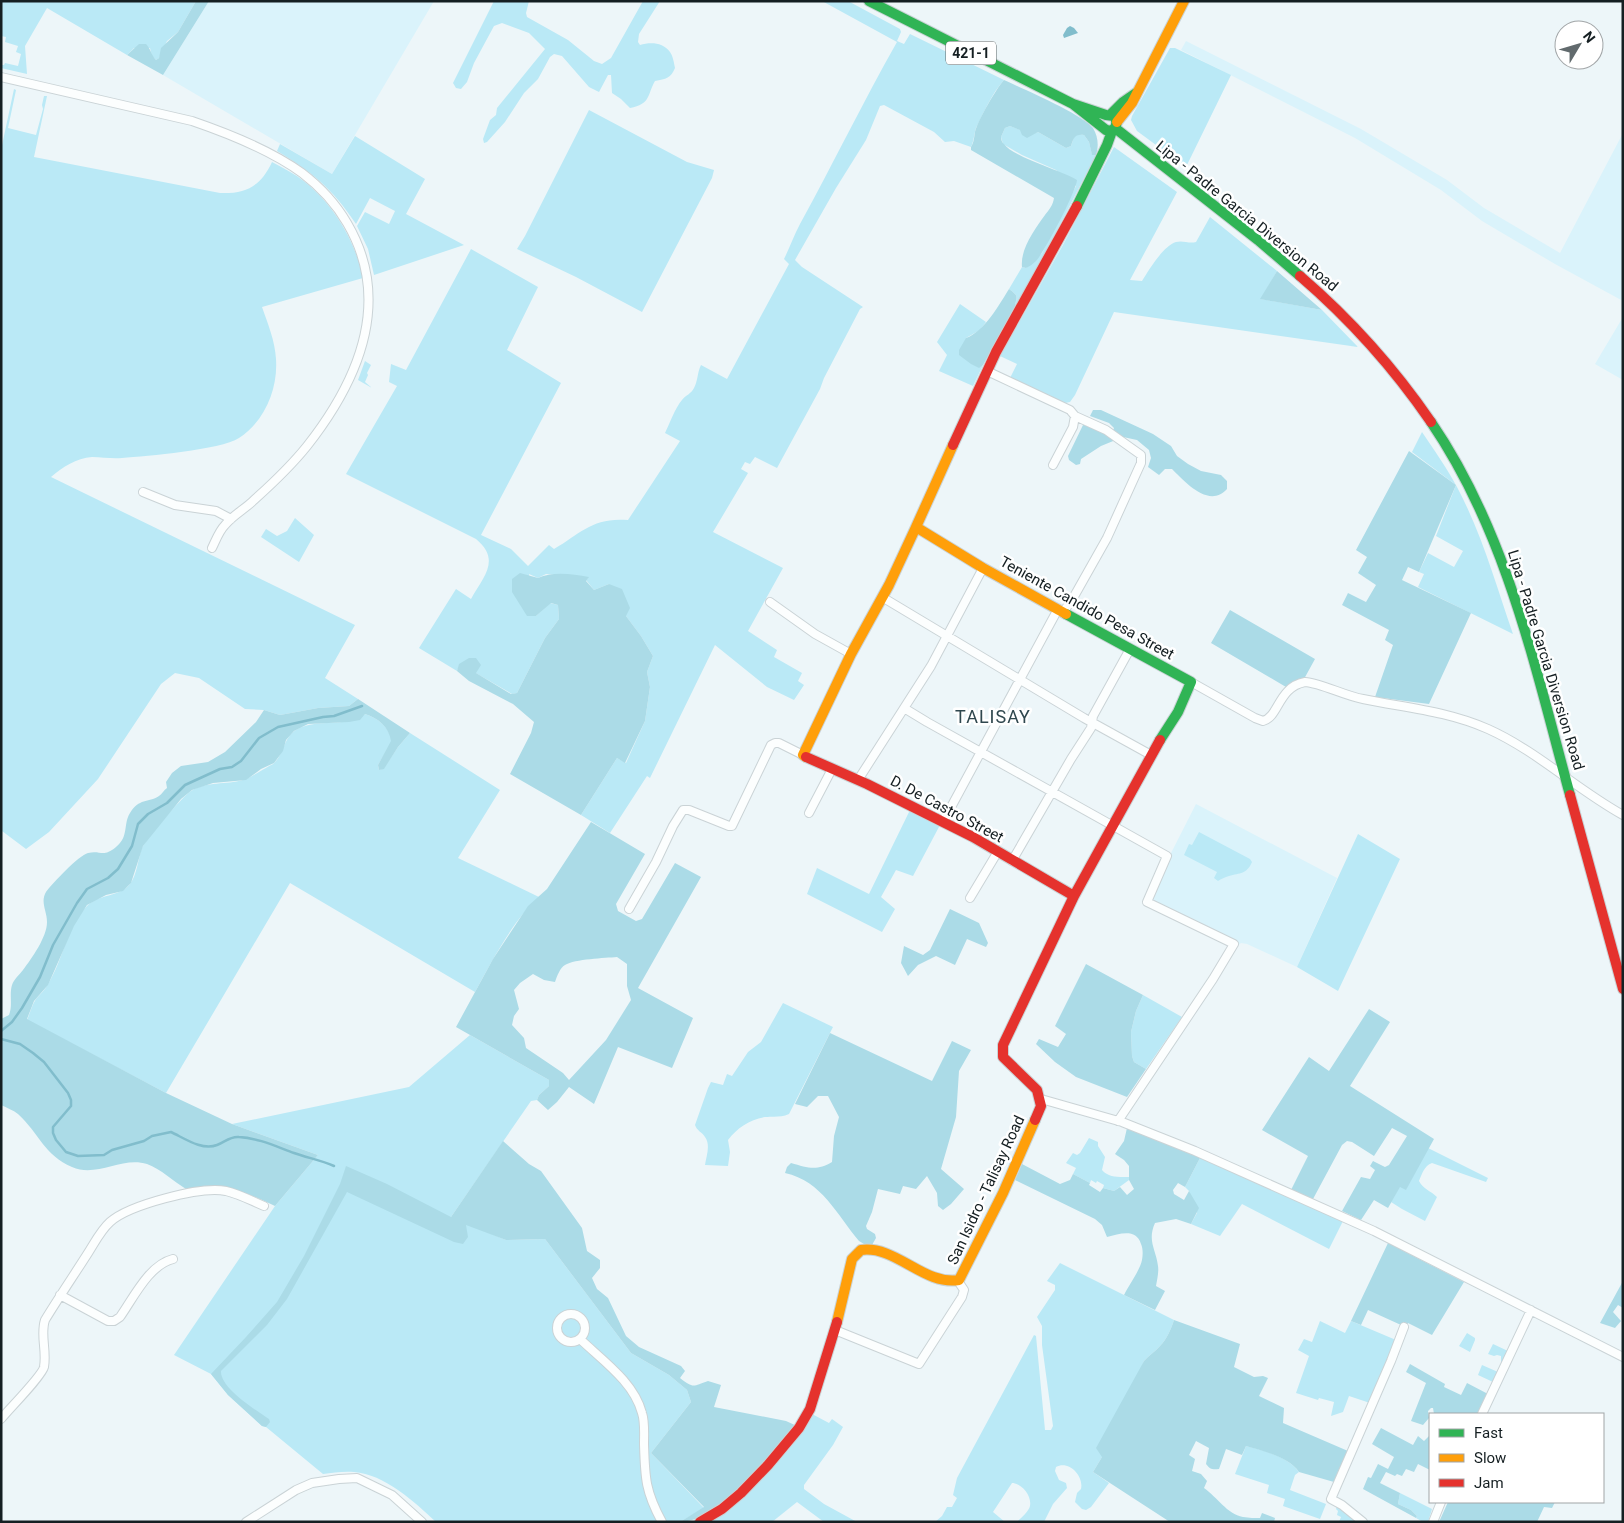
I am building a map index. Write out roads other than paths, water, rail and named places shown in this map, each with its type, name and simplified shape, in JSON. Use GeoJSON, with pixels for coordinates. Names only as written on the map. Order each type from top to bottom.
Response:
{"type":"FeatureCollection","features":[{"type":"Feature","properties":{"kind":"street","name":"421-1"},"geometry":{"type":"LineString","coordinates":[[869,1],[1109,124]]}},
{"type":"Feature","properties":{"kind":"street"},"geometry":{"type":"LineString","coordinates":[[629,909],[661,854],[673,826],[683,810],[691,811],[732,826],[775,742],[803,755],[850,654],[894,575],[988,371],[1032,285],[1067,225],[1102,154],[1109,124],[1129,108],[1184,1]]}},
{"type":"Feature","properties":{"kind":"street"},"geometry":{"type":"LineString","coordinates":[[1,77],[192,121],[220,130],[292,166],[306,176],[332,202],[354,235],[367,270],[369,298],[364,334],[353,372],[333,409],[295,460],[259,496],[222,528],[212,548]]}},
{"type":"Feature","properties":{"kind":"street","name":"Lipa - Padre Garcia Diversion Road"},"geometry":{"type":"LineString","coordinates":[[1109,124],[1270,250],[1317,290],[1369,344],[1427,415],[1463,472],[1493,535],[1525,631],[1623,989]]}},
{"type":"Feature","properties":{"kind":"street"},"geometry":{"type":"LineString","coordinates":[[943,822],[980,752],[1060,611],[1072,600],[1107,538],[1141,463],[1141,455],[1106,430],[1075,416],[1070,410],[988,371]]}},
{"type":"Feature","properties":{"kind":"street"},"geometry":{"type":"LineString","coordinates":[[1053,465],[1073,427],[1075,416]]}},
{"type":"Feature","properties":{"kind":"street"},"geometry":{"type":"LineString","coordinates":[[143,492],[175,505],[216,511],[231,519]]}},
{"type":"Feature","properties":{"kind":"street","name":"Teniente Candido Pesa Street"},"geometry":{"type":"LineString","coordinates":[[916,528],[983,568],[1191,682]]}},
{"type":"Feature","properties":{"kind":"street"},"geometry":{"type":"LineString","coordinates":[[858,780],[931,666],[946,635],[972,592],[983,568]]}},
{"type":"Feature","properties":{"kind":"street"},"geometry":{"type":"LineString","coordinates":[[882,597],[1151,755]]}},
{"type":"Feature","properties":{"kind":"street"},"geometry":{"type":"LineString","coordinates":[[770,602],[815,634],[850,654]]}},
{"type":"Feature","properties":{"kind":"street"},"geometry":{"type":"LineString","coordinates":[[1012,861],[1091,728],[1093,716],[1130,649]]}},
{"type":"Feature","properties":{"kind":"street"},"geometry":{"type":"LineString","coordinates":[[1623,815],[1566,779],[1518,745],[1488,729],[1448,714],[1362,699],[1308,682],[1298,684],[1288,690],[1268,719],[1263,721],[1241,711],[1191,682],[1174,719],[1151,755],[1074,896],[1002,1048],[1006,1061],[1034,1085],[1041,1099],[1118,1121],[1201,1153],[1374,1231],[1623,1357]]}},
{"type":"Feature","properties":{"kind":"street"},"geometry":{"type":"LineString","coordinates":[[904,708],[1167,856],[1147,898],[1148,904],[1234,944],[1118,1121]]}},
{"type":"Feature","properties":{"kind":"street","name":"D. De Castro Street"},"geometry":{"type":"LineString","coordinates":[[803,755],[973,837],[997,853],[1074,896]]}},
{"type":"Feature","properties":{"kind":"street"},"geometry":{"type":"LineString","coordinates":[[809,813],[832,769]]}},
{"type":"Feature","properties":{"kind":"street"},"geometry":{"type":"LineString","coordinates":[[970,898],[997,853]]}},
{"type":"Feature","properties":{"kind":"street","name":"San Isidro - Talisay Road"},"geometry":{"type":"LineString","coordinates":[[700,1522],[716,1513],[753,1483],[797,1432],[810,1409],[835,1330],[852,1260],[861,1250],[873,1250],[952,1282],[958,1281],[1003,1193],[1039,1112],[1041,1099]]}},
{"type":"Feature","properties":{"kind":"street"},"geometry":{"type":"LineString","coordinates":[[1,1419],[43,1369],[46,1350],[42,1330],[45,1320],[108,1224],[125,1213],[168,1197],[207,1190],[224,1190],[264,1206]]}},
{"type":"Feature","properties":{"kind":"street"},"geometry":{"type":"LineString","coordinates":[[60,1295],[108,1320],[114,1321],[120,1317],[154,1268],[173,1258]]}},
{"type":"Feature","properties":{"kind":"street"},"geometry":{"type":"LineString","coordinates":[[835,1330],[919,1364],[962,1297],[964,1290],[958,1281]]}},
{"type":"Feature","properties":{"kind":"street"},"geometry":{"type":"LineString","coordinates":[[1482,1413],[1531,1310]]}},
{"type":"Feature","properties":{"kind":"street"},"geometry":{"type":"LineString","coordinates":[[1363,1522],[1342,1505],[1331,1499],[1404,1327]]}},
{"type":"Feature","properties":{"kind":"street"},"geometry":{"type":"LineString","coordinates":[[580,1339],[621,1378],[640,1405],[644,1420],[647,1490],[662,1522]]}},
{"type":"Feature","properties":{"kind":"street"},"geometry":{"type":"LineString","coordinates":[[246,1522],[296,1490],[312,1483],[357,1478],[392,1495],[422,1522]]}},
{"type":"Feature","properties":{"kind":"street"},"geometry":{"type":"LineString","coordinates":[[1433,1522],[1442,1503]]}},
{"type":"Feature","properties":{"kind":"waterway"},"geometry":{"type":"LineString","coordinates":[[1,1031],[12,1022],[22,1008],[40,977],[53,945],[77,903],[87,889],[108,878],[118,869],[132,846],[138,824],[148,814],[167,803],[185,785],[220,769],[232,767],[241,761],[259,738],[278,727],[334,716],[362,706]]}},
{"type":"Feature","properties":{"kind":"waterway"},"geometry":{"type":"LineString","coordinates":[[1,1039],[20,1044],[33,1053],[44,1062],[68,1093],[71,1106],[53,1127],[56,1140],[66,1152],[78,1156],[104,1155],[112,1150],[144,1141],[152,1136],[171,1132],[193,1143],[205,1146],[217,1145],[236,1137],[253,1139],[334,1166]]}},
{"type":"Feature","properties":{"kind":"district","name":"TALISAY"},"geometry":{"type":"Point","coordinates":[993,716]}}]}
